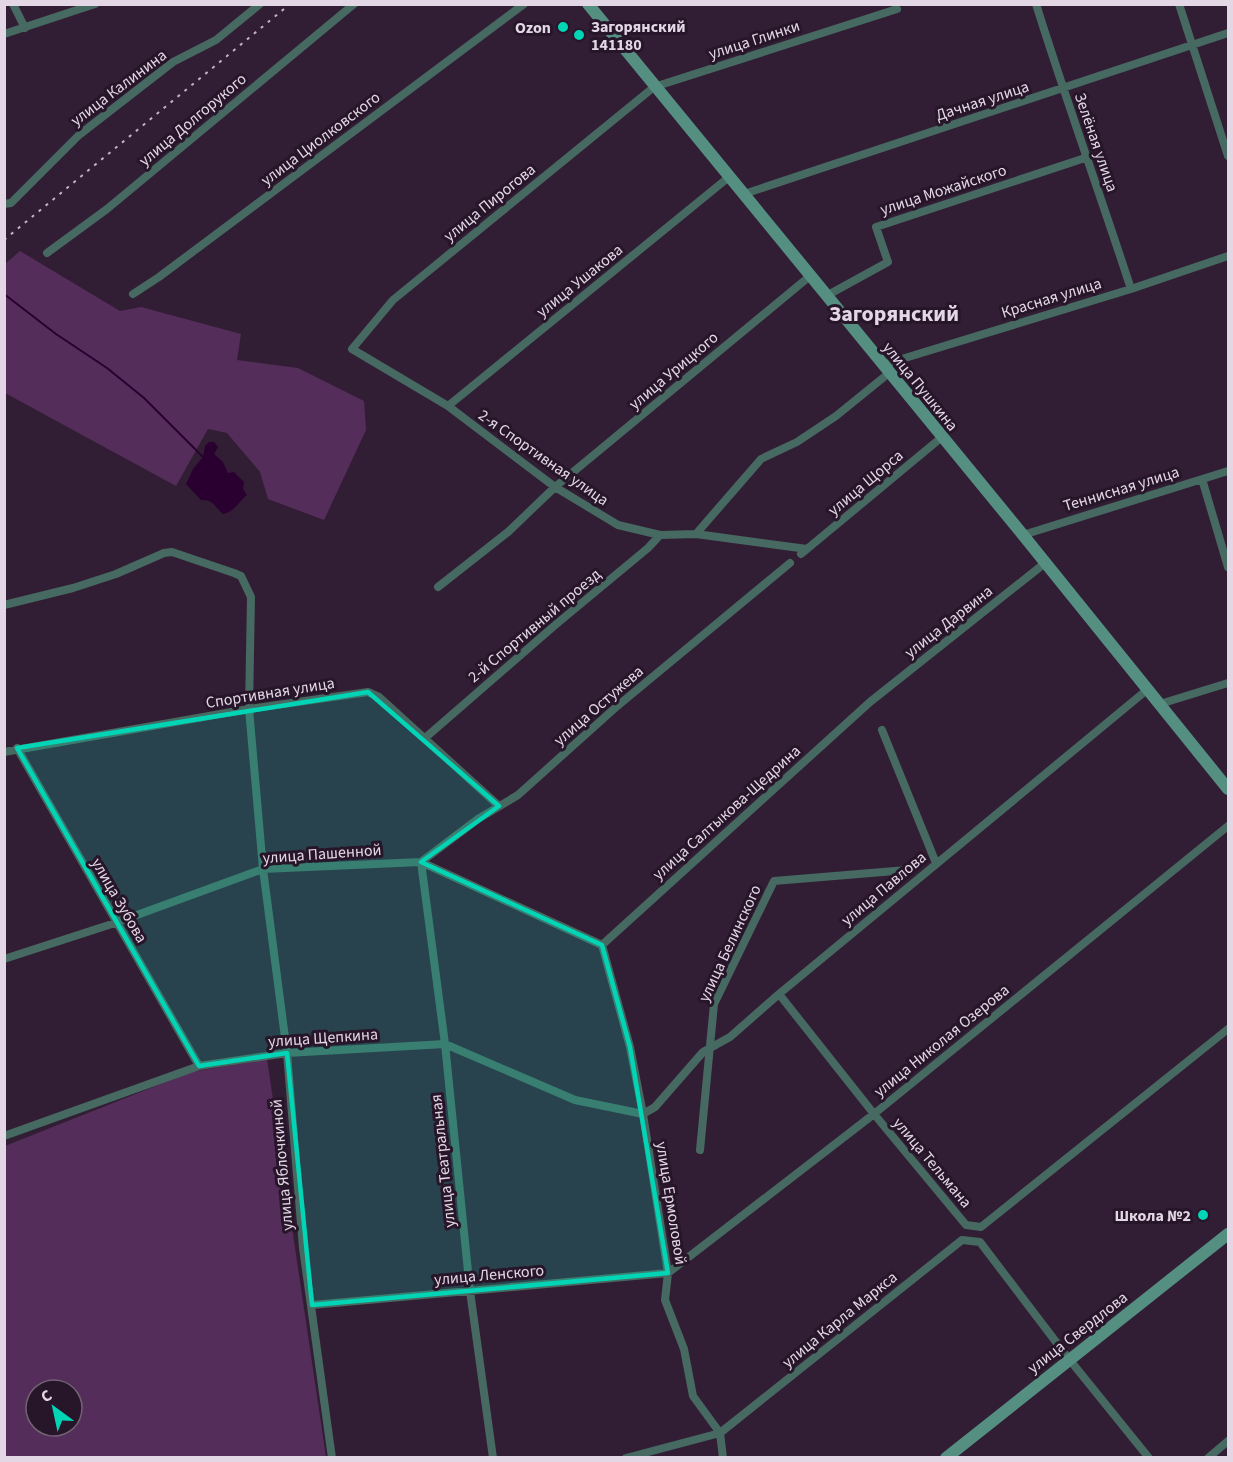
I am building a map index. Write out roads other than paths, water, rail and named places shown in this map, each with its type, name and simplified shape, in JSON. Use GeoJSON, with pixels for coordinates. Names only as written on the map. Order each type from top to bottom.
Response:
{"type":"FeatureCollection","features":[{"type":"Feature","properties":{"kind":"main road","name":"улица Пушкина"},"geometry":{"type":"LineString","coordinates":[[588,4],[1228,789]]}},
{"type":"Feature","properties":{"kind":"main road","name":"улица Свердлова"},"geometry":{"type":"LineString","coordinates":[[946,1458],[1228,1234]]}},
{"type":"Feature","properties":{"kind":"street"},"geometry":{"type":"LineString","coordinates":[[13,4],[24,28]]}},
{"type":"Feature","properties":{"kind":"street"},"geometry":{"type":"LineString","coordinates":[[4,34],[95,4]]}},
{"type":"Feature","properties":{"kind":"street","name":"улица Калинина"},"geometry":{"type":"LineString","coordinates":[[4,204],[11,203],[80,135],[173,62],[216,40],[260,4]]}},
{"type":"Feature","properties":{"kind":"street","name":"улица Долгорукого"},"geometry":{"type":"LineString","coordinates":[[47,253],[107,209],[354,4]]}},
{"type":"Feature","properties":{"kind":"street","name":"улица Циолковского"},"geometry":{"type":"LineString","coordinates":[[133,294],[159,277],[524,4]]}},
{"type":"Feature","properties":{"kind":"street","name":"Зелёная улица"},"geometry":{"type":"LineString","coordinates":[[1036,4],[1131,289]]}},
{"type":"Feature","properties":{"kind":"street"},"geometry":{"type":"LineString","coordinates":[[1179,4],[1228,156]]}},
{"type":"Feature","properties":{"kind":"street","name":"улица Глинки"},"geometry":{"type":"LineString","coordinates":[[654,87],[897,9]]}},
{"type":"Feature","properties":{"kind":"street","name":"Дачная улица"},"geometry":{"type":"LineString","coordinates":[[744,194],[1228,33]]}},
{"type":"Feature","properties":{"kind":"street","name":"улица Пирогова"},"geometry":{"type":"LineString","coordinates":[[352,349],[393,300],[654,87]]}},
{"type":"Feature","properties":{"kind":"street","name":"улица Можайского"},"geometry":{"type":"LineString","coordinates":[[826,296],[888,261],[876,227],[1088,157]]}},
{"type":"Feature","properties":{"kind":"street","name":"улица Ушакова"},"geometry":{"type":"LineString","coordinates":[[448,406],[729,177]]}},
{"type":"Feature","properties":{"kind":"street","name":"Красная улица"},"geometry":{"type":"LineString","coordinates":[[886,369],[1228,256]]}},
{"type":"Feature","properties":{"kind":"street","name":"улица Урицкого"},"geometry":{"type":"LineString","coordinates":[[438,587],[508,532],[555,487],[810,276]]}},
{"type":"Feature","properties":{"kind":"street","name":"2-я Спортивная улица"},"geometry":{"type":"LineString","coordinates":[[352,349],[448,406],[555,487],[618,525],[660,535],[696,534],[804,552]]}},
{"type":"Feature","properties":{"kind":"street"},"geometry":{"type":"LineString","coordinates":[[696,534],[761,459],[797,442],[836,416],[886,369]]}},
{"type":"Feature","properties":{"kind":"street","name":"улица Щорса"},"geometry":{"type":"LineString","coordinates":[[804,552],[942,437]]}},
{"type":"Feature","properties":{"kind":"street","name":"Теннисная улица"},"geometry":{"type":"LineString","coordinates":[[1023,535],[1228,471]]}},
{"type":"Feature","properties":{"kind":"street"},"geometry":{"type":"LineString","coordinates":[[1202,479],[1228,567]]}},
{"type":"Feature","properties":{"kind":"street","name":"2-й Спортивный проезд"},"geometry":{"type":"LineString","coordinates":[[425,738],[648,548],[660,535]]}},
{"type":"Feature","properties":{"kind":"street","name":"улица Яблочкиной"},"geometry":{"type":"LineString","coordinates":[[4,606],[73,588],[172,552],[241,576],[251,597],[249,709],[263,869],[287,1053],[303,1248],[332,1458]]}},
{"type":"Feature","properties":{"kind":"street","name":"улица Остужева"},"geometry":{"type":"LineString","coordinates":[[421,862],[478,819],[518,795],[615,708],[790,563]]}},
{"type":"Feature","properties":{"kind":"street","name":"улица Дарвина"},"geometry":{"type":"LineString","coordinates":[[870,702],[1046,563]]}},
{"type":"Feature","properties":{"kind":"street"},"geometry":{"type":"LineString","coordinates":[[1160,704],[1228,683]]}},
{"type":"Feature","properties":{"kind":"street","name":"улица Павлова"},"geometry":{"type":"LineString","coordinates":[[643,1114],[655,1107],[703,1052],[730,1037],[936,863],[1148,689]]}},
{"type":"Feature","properties":{"kind":"street","name":"Спортивная улица"},"geometry":{"type":"LineString","coordinates":[[4,752],[249,709],[368,692],[379,697],[499,806]]}},
{"type":"Feature","properties":{"kind":"street","name":"улица Салтыкова-Щедрина"},"geometry":{"type":"LineString","coordinates":[[602,945],[870,702]]}},
{"type":"Feature","properties":{"kind":"street"},"geometry":{"type":"LineString","coordinates":[[882,730],[936,863]]}},
{"type":"Feature","properties":{"kind":"street","name":"улица Зубова"},"geometry":{"type":"LineString","coordinates":[[17,748],[198,1066]]}},
{"type":"Feature","properties":{"kind":"street","name":"улица Николая Озерова"},"geometry":{"type":"LineString","coordinates":[[668,1273],[874,1114],[1228,826]]}},
{"type":"Feature","properties":{"kind":"street","name":"улица Пашенной"},"geometry":{"type":"LineString","coordinates":[[4,959],[115,923],[263,869],[421,862],[602,945]]}},
{"type":"Feature","properties":{"kind":"street","name":"улица Театральная"},"geometry":{"type":"LineString","coordinates":[[421,862],[445,1044],[470,1291],[493,1458]]}},
{"type":"Feature","properties":{"kind":"street","name":"улица Белинского"},"geometry":{"type":"LineString","coordinates":[[700,1150],[714,1004],[774,881],[907,870]]}},
{"type":"Feature","properties":{"kind":"street","name":"улица Ермоловой"},"geometry":{"type":"LineString","coordinates":[[602,945],[630,1047],[643,1114],[668,1273],[665,1300],[684,1348],[693,1396],[720,1433],[723,1458]]}},
{"type":"Feature","properties":{"kind":"street","name":"улица Тельмана"},"geometry":{"type":"LineString","coordinates":[[779,994],[966,1225],[981,1227],[1228,1029]]}},
{"type":"Feature","properties":{"kind":"street","name":"улица Щепкина"},"geometry":{"type":"LineString","coordinates":[[4,1136],[198,1066],[287,1053],[445,1044],[575,1100],[643,1114]]}},
{"type":"Feature","properties":{"kind":"street","name":"улица Карла Маркса"},"geometry":{"type":"LineString","coordinates":[[720,1433],[962,1240],[980,1242],[1069,1359]]}},
{"type":"Feature","properties":{"kind":"street","name":"улица Ленского"},"geometry":{"type":"LineString","coordinates":[[312,1305],[668,1273]]}},
{"type":"Feature","properties":{"kind":"street"},"geometry":{"type":"LineString","coordinates":[[1069,1359],[1149,1458]]}},
{"type":"Feature","properties":{"kind":"street"},"geometry":{"type":"LineString","coordinates":[[626,1458],[720,1433]]}},
{"type":"Feature","properties":{"kind":"street"},"geometry":{"type":"LineString","coordinates":[[1208,1458],[1228,1441]]}},
{"type":"Feature","properties":{"kind":"waterway"},"geometry":{"type":"LineString","coordinates":[[4,294],[56,334],[107,368],[144,398],[203,457]]}},
{"type":"Feature","properties":{"kind":"railway"},"geometry":{"type":"LineString","coordinates":[[4,240],[290,4]]}},
{"type":"Feature","properties":{"kind":"place","name":"Ozon"},"geometry":{"type":"Point","coordinates":[563,27]}},
{"type":"Feature","properties":{"kind":"place","name":"Загорянский 141180"},"geometry":{"type":"Point","coordinates":[579,35]}},
{"type":"Feature","properties":{"kind":"place","name":"Школа №2"},"geometry":{"type":"Point","coordinates":[1203,1215]}},
{"type":"Feature","properties":{"kind":"district","name":"Загорянский"},"geometry":{"type":"Point","coordinates":[894,313]}}]}
